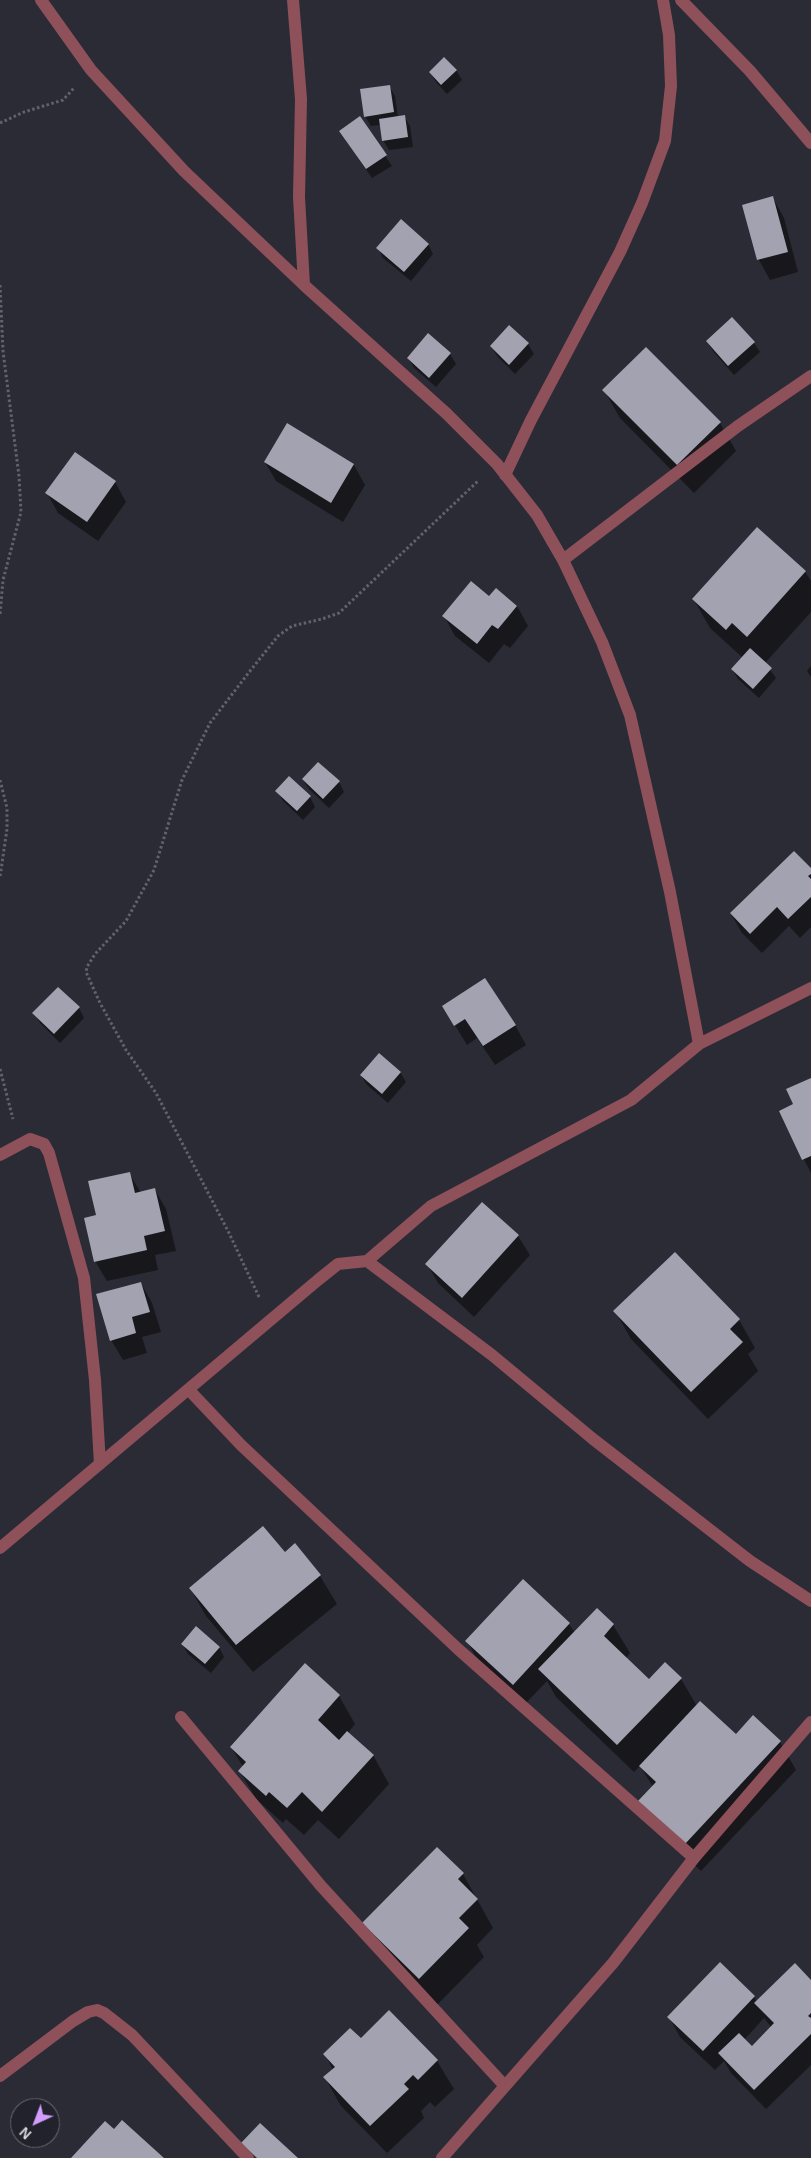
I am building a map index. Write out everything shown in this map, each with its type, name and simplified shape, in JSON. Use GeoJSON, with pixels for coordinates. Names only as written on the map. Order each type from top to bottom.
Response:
{"type":"FeatureCollection","features":[{"type":"Feature","properties":{"kind":"street"},"geometry":{"type":"LineString","coordinates":[[41,0],[91,70],[184,171],[304,285],[447,414],[497,464],[537,515],[563,560],[602,642],[630,715],[670,892],[698,1044]]}},
{"type":"Feature","properties":{"kind":"street"},"geometry":{"type":"LineString","coordinates":[[293,0],[301,99],[299,197],[304,285]]}},
{"type":"Feature","properties":{"kind":"street"},"geometry":{"type":"LineString","coordinates":[[505,475],[531,420],[620,252],[642,203],[665,142],[671,86],[669,35],[663,0]]}},
{"type":"Feature","properties":{"kind":"street"},"geometry":{"type":"LineString","coordinates":[[681,0],[750,71],[811,143]]}},
{"type":"Feature","properties":{"kind":"street"},"geometry":{"type":"LineString","coordinates":[[563,560],[738,426],[811,376]]}},
{"type":"Feature","properties":{"kind":"street"},"geometry":{"type":"LineString","coordinates":[[0,1548],[338,1264],[367,1261],[431,1206],[631,1100],[698,1044],[811,988]]}},
{"type":"Feature","properties":{"kind":"street"},"geometry":{"type":"LineString","coordinates":[[0,1155],[30,1139],[38,1140],[44,1144],[49,1153],[84,1278],[95,1380],[100,1464]]}},
{"type":"Feature","properties":{"kind":"street"},"geometry":{"type":"LineString","coordinates":[[367,1261],[492,1355],[593,1439],[750,1561],[811,1601]]}},
{"type":"Feature","properties":{"kind":"street"},"geometry":{"type":"LineString","coordinates":[[190,1390],[242,1445],[458,1649],[694,1858]]}},
{"type":"Feature","properties":{"kind":"street"},"geometry":{"type":"LineString","coordinates":[[181,1717],[321,1886],[504,2085]]}},
{"type":"Feature","properties":{"kind":"street"},"geometry":{"type":"LineString","coordinates":[[442,2158],[612,1963],[694,1858],[811,1722]]}},
{"type":"Feature","properties":{"kind":"street"},"geometry":{"type":"LineString","coordinates":[[0,2076],[72,2021],[88,2012],[96,2010],[104,2013],[132,2035],[248,2158]]}},
{"type":"Feature","properties":{"kind":"path"},"geometry":{"type":"LineString","coordinates":[[0,124],[24,112],[63,100],[91,70]]}},
{"type":"Feature","properties":{"kind":"path"},"geometry":{"type":"LineString","coordinates":[[0,285],[3,351],[19,476],[21,512],[3,580],[0,615]]}},
{"type":"Feature","properties":{"kind":"path"},"geometry":{"type":"LineString","coordinates":[[270,1321],[229,1233],[156,1093],[126,1050],[97,997],[86,972],[86,966],[126,920],[154,870],[182,780],[210,723],[272,643],[292,626],[339,613],[497,464]]}},
{"type":"Feature","properties":{"kind":"path"},"geometry":{"type":"LineString","coordinates":[[0,780],[7,808],[7,829],[0,877]]}},
{"type":"Feature","properties":{"kind":"path"},"geometry":{"type":"LineString","coordinates":[[0,1069],[20,1144]]}},
{"type":"Feature","properties":{"kind":"building"},"geometry":{"type":"Polygon","coordinates":[[[444,57],[457,70],[441,85],[429,72],[444,57]]]}},
{"type":"Feature","properties":{"kind":"building"},"geometry":{"type":"Polygon","coordinates":[[[390,85],[394,112],[364,117],[360,89],[390,85]]]}},
{"type":"Feature","properties":{"kind":"building"},"geometry":{"type":"Polygon","coordinates":[[[405,115],[408,137],[382,141],[379,119],[405,115]]]}},
{"type":"Feature","properties":{"kind":"building"},"geometry":{"type":"Polygon","coordinates":[[[360,116],[387,155],[366,169],[339,131],[360,116]]]}},
{"type":"Feature","properties":{"kind":"building"},"geometry":{"type":"Polygon","coordinates":[[[773,196],[788,252],[757,260],[742,205],[773,196]]]}},
{"type":"Feature","properties":{"kind":"building"},"geometry":{"type":"Polygon","coordinates":[[[401,219],[429,244],[404,272],[376,248],[401,219]]]}},
{"type":"Feature","properties":{"kind":"building"},"geometry":{"type":"Polygon","coordinates":[[[732,317],[755,342],[728,366],[706,341],[732,317]]]}},
{"type":"Feature","properties":{"kind":"building"},"geometry":{"type":"Polygon","coordinates":[[[509,325],[529,343],[509,365],[490,346],[509,325]]]}},
{"type":"Feature","properties":{"kind":"building"},"geometry":{"type":"Polygon","coordinates":[[[428,333],[451,353],[429,378],[407,358],[428,333]]]}},
{"type":"Feature","properties":{"kind":"building"},"geometry":{"type":"Polygon","coordinates":[[[646,347],[721,422],[677,465],[602,390],[646,347]]]}},
{"type":"Feature","properties":{"kind":"building"},"geometry":{"type":"Polygon","coordinates":[[[287,423],[354,464],[331,503],[264,462],[287,423]]]}},
{"type":"Feature","properties":{"kind":"building"},"geometry":{"type":"Polygon","coordinates":[[[75,452],[116,481],[87,522],[45,493],[75,452]]]}},
{"type":"Feature","properties":{"kind":"building"},"geometry":{"type":"Polygon","coordinates":[[[757,527],[806,571],[747,637],[732,623],[726,630],[692,599],[757,527]]]}},
{"type":"Feature","properties":{"kind":"building"},"geometry":{"type":"Polygon","coordinates":[[[471,581],[489,596],[496,588],[517,606],[498,629],[492,625],[477,644],[442,616],[471,581]]]}},
{"type":"Feature","properties":{"kind":"building"},"geometry":{"type":"Polygon","coordinates":[[[750,648],[772,668],[753,689],[731,669],[750,648]]]}},
{"type":"Feature","properties":{"kind":"building"},"geometry":{"type":"Polygon","coordinates":[[[318,762],[340,781],[323,799],[302,779],[318,762]]]}},
{"type":"Feature","properties":{"kind":"building"},"geometry":{"type":"Polygon","coordinates":[[[289,776],[311,796],[297,811],[275,791],[289,776]]]}},
{"type":"Feature","properties":{"kind":"building"},"geometry":{"type":"Polygon","coordinates":[[[794,851],[811,868],[811,874],[808,876],[811,879],[811,897],[788,919],[777,907],[750,934],[730,913],[794,851]]]}},
{"type":"Feature","properties":{"kind":"building"},"geometry":{"type":"Polygon","coordinates":[[[485,978],[516,1025],[483,1046],[465,1019],[454,1026],[442,1006],[485,978]]]}},
{"type":"Feature","properties":{"kind":"building"},"geometry":{"type":"Polygon","coordinates":[[[58,987],[80,1007],[54,1034],[32,1013],[58,987]]]}},
{"type":"Feature","properties":{"kind":"building"},"geometry":{"type":"Polygon","coordinates":[[[379,1053],[401,1072],[382,1094],[360,1075],[379,1053]]]}},
{"type":"Feature","properties":{"kind":"building"},"geometry":{"type":"Polygon","coordinates":[[[811,1078],[811,1156],[802,1160],[779,1111],[793,1104],[786,1089],[811,1078]]]}},
{"type":"Feature","properties":{"kind":"building"},"geometry":{"type":"Polygon","coordinates":[[[130,1172],[135,1193],[155,1188],[165,1231],[144,1236],[147,1250],[94,1262],[84,1218],[96,1215],[88,1181],[130,1172]]]}},
{"type":"Feature","properties":{"kind":"building"},"geometry":{"type":"Polygon","coordinates":[[[482,1202],[519,1235],[462,1298],[425,1264],[482,1202]]]}},
{"type":"Feature","properties":{"kind":"building"},"geometry":{"type":"Polygon","coordinates":[[[675,1252],[740,1319],[730,1329],[743,1342],[691,1392],[613,1311],[675,1252]]]}},
{"type":"Feature","properties":{"kind":"building"},"geometry":{"type":"Polygon","coordinates":[[[141,1282],[150,1312],[132,1317],[136,1333],[110,1341],[96,1294],[141,1282]]]}},
{"type":"Feature","properties":{"kind":"building"},"geometry":{"type":"Polygon","coordinates":[[[263,1526],[285,1552],[295,1543],[321,1575],[236,1645],[189,1588],[263,1526]]]}},
{"type":"Feature","properties":{"kind":"building"},"geometry":{"type":"Polygon","coordinates":[[[523,1579],[570,1623],[513,1685],[465,1641],[523,1579]]]}},
{"type":"Feature","properties":{"kind":"building"},"geometry":{"type":"Polygon","coordinates":[[[597,1608],[614,1624],[604,1636],[649,1679],[665,1662],[682,1678],[617,1745],[538,1669],[597,1608]]]}},
{"type":"Feature","properties":{"kind":"building"},"geometry":{"type":"Polygon","coordinates":[[[196,1626],[220,1647],[205,1664],[181,1644],[196,1626]]]}},
{"type":"Feature","properties":{"kind":"building"},"geometry":{"type":"Polygon","coordinates":[[[305,1663],[340,1695],[318,1720],[339,1740],[347,1731],[374,1755],[322,1812],[302,1792],[287,1808],[269,1792],[266,1796],[238,1771],[246,1762],[230,1747],[305,1663]]]}},
{"type":"Feature","properties":{"kind":"building"},"geometry":{"type":"Polygon","coordinates":[[[700,1701],[736,1734],[753,1715],[781,1741],[685,1844],[638,1801],[656,1782],[639,1766],[700,1701]]]}},
{"type":"Feature","properties":{"kind":"building"},"geometry":{"type":"Polygon","coordinates":[[[437,1847],[464,1873],[458,1879],[478,1899],[459,1918],[469,1928],[419,1979],[362,1923],[437,1847]]]}},
{"type":"Feature","properties":{"kind":"building"},"geometry":{"type":"Polygon","coordinates":[[[720,1962],[755,1996],[703,2051],[667,2017],[720,1962]]]}},
{"type":"Feature","properties":{"kind":"building"},"geometry":{"type":"Polygon","coordinates":[[[795,1963],[811,1980],[811,2013],[808,2016],[811,2018],[811,2034],[754,2090],[718,2053],[739,2033],[752,2046],[774,2023],[754,2003],[795,1963]]]}},
{"type":"Feature","properties":{"kind":"building"},"geometry":{"type":"Polygon","coordinates":[[[389,2010],[438,2060],[418,2080],[413,2075],[404,2084],[409,2089],[370,2126],[323,2077],[335,2067],[323,2054],[350,2028],[361,2038],[389,2010]]]}},
{"type":"Feature","properties":{"kind":"building"},"geometry":{"type":"Polygon","coordinates":[[[122,2120],[164,2158],[71,2158],[105,2121],[114,2129],[122,2120]]]}},
{"type":"Feature","properties":{"kind":"building"},"geometry":{"type":"Polygon","coordinates":[[[260,2123],[298,2158],[257,2158],[241,2143],[260,2123]]]}}]}
